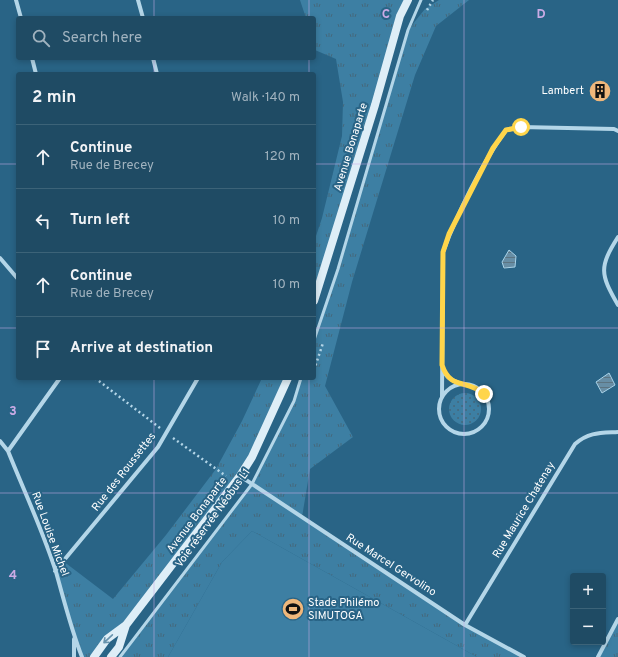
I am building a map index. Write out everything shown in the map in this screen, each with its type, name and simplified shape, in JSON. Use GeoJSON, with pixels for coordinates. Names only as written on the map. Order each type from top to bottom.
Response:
{"type":"FeatureCollection","features":[{"type":"Feature","properties":{"kind":"main road","name":"Avenue Bonaparte"},"geometry":{"type":"LineString","coordinates":[[316,295],[375,105],[400,16],[408,0]]}},
{"type":"Feature","properties":{"kind":"main road","name":"Avenue Bonaparte"},"geometry":{"type":"LineString","coordinates":[[111,657],[119,647],[126,626],[240,476],[252,457],[287,380]]}},
{"type":"Feature","properties":{"kind":"main road"},"geometry":{"type":"LineString","coordinates":[[94,657],[107,639],[126,626]]}},
{"type":"Feature","properties":{"kind":"street"},"geometry":{"type":"LineString","coordinates":[[16,0],[20,16]]}},
{"type":"Feature","properties":{"kind":"street"},"geometry":{"type":"LineString","coordinates":[[138,0],[142,16]]}},
{"type":"Feature","properties":{"kind":"street"},"geometry":{"type":"LineString","coordinates":[[32,60],[36,72]]}},
{"type":"Feature","properties":{"kind":"street"},"geometry":{"type":"LineString","coordinates":[[154,60],[156,72]]}},
{"type":"Feature","properties":{"kind":"street"},"geometry":{"type":"LineString","coordinates":[[442,397],[443,252],[449,234],[493,148],[506,130],[521,127],[614,129],[618,131]]}},
{"type":"Feature","properties":{"kind":"street"},"geometry":{"type":"LineString","coordinates":[[618,237],[610,250],[603,267],[605,283],[618,305]]}},
{"type":"Feature","properties":{"kind":"street"},"geometry":{"type":"LineString","coordinates":[[0,258],[16,277]]}},
{"type":"Feature","properties":{"kind":"street"},"geometry":{"type":"LineString","coordinates":[[442,365],[445,376],[450,380],[478,388],[488,401],[488,417],[478,430],[462,434],[447,427],[439,413],[439,404],[447,390],[462,384]]}},
{"type":"Feature","properties":{"kind":"street"},"geometry":{"type":"LineString","coordinates":[[8,451],[59,380]]}},
{"type":"Feature","properties":{"kind":"street","name":"Rue des Roussettes"},"geometry":{"type":"LineString","coordinates":[[55,571],[158,446],[197,380]]}},
{"type":"Feature","properties":{"kind":"street","name":"Rue Maurice Chatenay"},"geometry":{"type":"LineString","coordinates":[[465,624],[575,444],[584,437],[594,433],[618,432]]}},
{"type":"Feature","properties":{"kind":"street","name":"Rue Louise Michel"},"geometry":{"type":"LineString","coordinates":[[0,441],[8,451],[55,571],[74,637],[82,657]]}},
{"type":"Feature","properties":{"kind":"street","name":"Rue Marcel Gervolino"},"geometry":{"type":"LineString","coordinates":[[240,476],[465,624],[524,657]]}},
{"type":"Feature","properties":{"kind":"street"},"geometry":{"type":"LineString","coordinates":[[598,657],[618,619]]}},
{"type":"Feature","properties":{"kind":"street","name":"Rue Louise Michel"},"geometry":{"type":"LineString","coordinates":[[74,637],[74,657]]}},
{"type":"Feature","properties":{"kind":"lane"},"geometry":{"type":"LineString","coordinates":[[316,334],[338,269],[408,30],[422,0]]}},
{"type":"Feature","properties":{"kind":"lane","name":"Voie réservée Néobus L1"},"geometry":{"type":"LineString","coordinates":[[120,657],[252,484],[294,401],[300,380]]}},
{"type":"Feature","properties":{"kind":"green space"},"geometry":{"type":"Polygon","coordinates":[[[300,0],[408,0],[316,295],[316,236],[322,218],[342,136],[343,102],[336,59],[316,50],[316,16],[305,16],[300,0]]]}},
{"type":"Feature","properties":{"kind":"green space"},"geometry":{"type":"Polygon","coordinates":[[[439,0],[469,0],[436,26],[415,75],[352,282],[325,386],[353,437],[310,469],[302,517],[465,625],[524,657],[477,657],[252,531],[222,562],[168,657],[120,657],[252,484],[294,401],[300,380],[316,380],[316,334],[338,269],[408,30],[425,9],[439,0]]]}},
{"type":"Feature","properties":{"kind":"green space"},"geometry":{"type":"Polygon","coordinates":[[[261,380],[287,380],[252,457],[194,537],[94,657],[82,657],[55,571],[63,561],[113,599],[166,535],[216,469],[242,421],[261,380]]]}},
{"type":"Feature","properties":{"kind":"green space"},"geometry":{"type":"Polygon","coordinates":[[[465,393],[474,396],[478,400],[481,409],[478,418],[474,422],[465,425],[456,422],[452,418],[449,409],[452,400],[456,396],[465,393]]]}},
{"type":"Feature","properties":{"kind":"green space","name":"Stade Philémo SIMUTOGA"},"geometry":{"type":"Polygon","coordinates":[[[252,531],[477,657],[168,657],[222,562],[252,531]]]}},
{"type":"Feature","properties":{"kind":"green space"},"geometry":{"type":"Polygon","coordinates":[[[618,619],[618,657],[598,657],[604,645],[606,645],[606,642],[618,619]]]}},
{"type":"Feature","properties":{"kind":"shaded area"},"geometry":{"type":"Polygon","coordinates":[[[509,250],[516,256],[515,267],[504,268],[502,262],[509,250]]]}},
{"type":"Feature","properties":{"kind":"shaded area"},"geometry":{"type":"Polygon","coordinates":[[[609,373],[615,385],[602,393],[596,382],[609,373]]]}},
{"type":"Feature","properties":{"kind":"place","name":"Lambert"},"geometry":{"type":"Point","coordinates":[600,91]}},
{"type":"Feature","properties":{"kind":"place","name":"Stade Philémo SIMUTOGA"},"geometry":{"type":"Point","coordinates":[293,609]}},
{"type":"Feature","properties":{"kind":"route"},"geometry":{"type":"LineString","coordinates":[[484,394],[478,388],[450,380],[445,376],[442,365],[443,252],[449,234],[493,148],[506,130],[521,127]]}}]}
